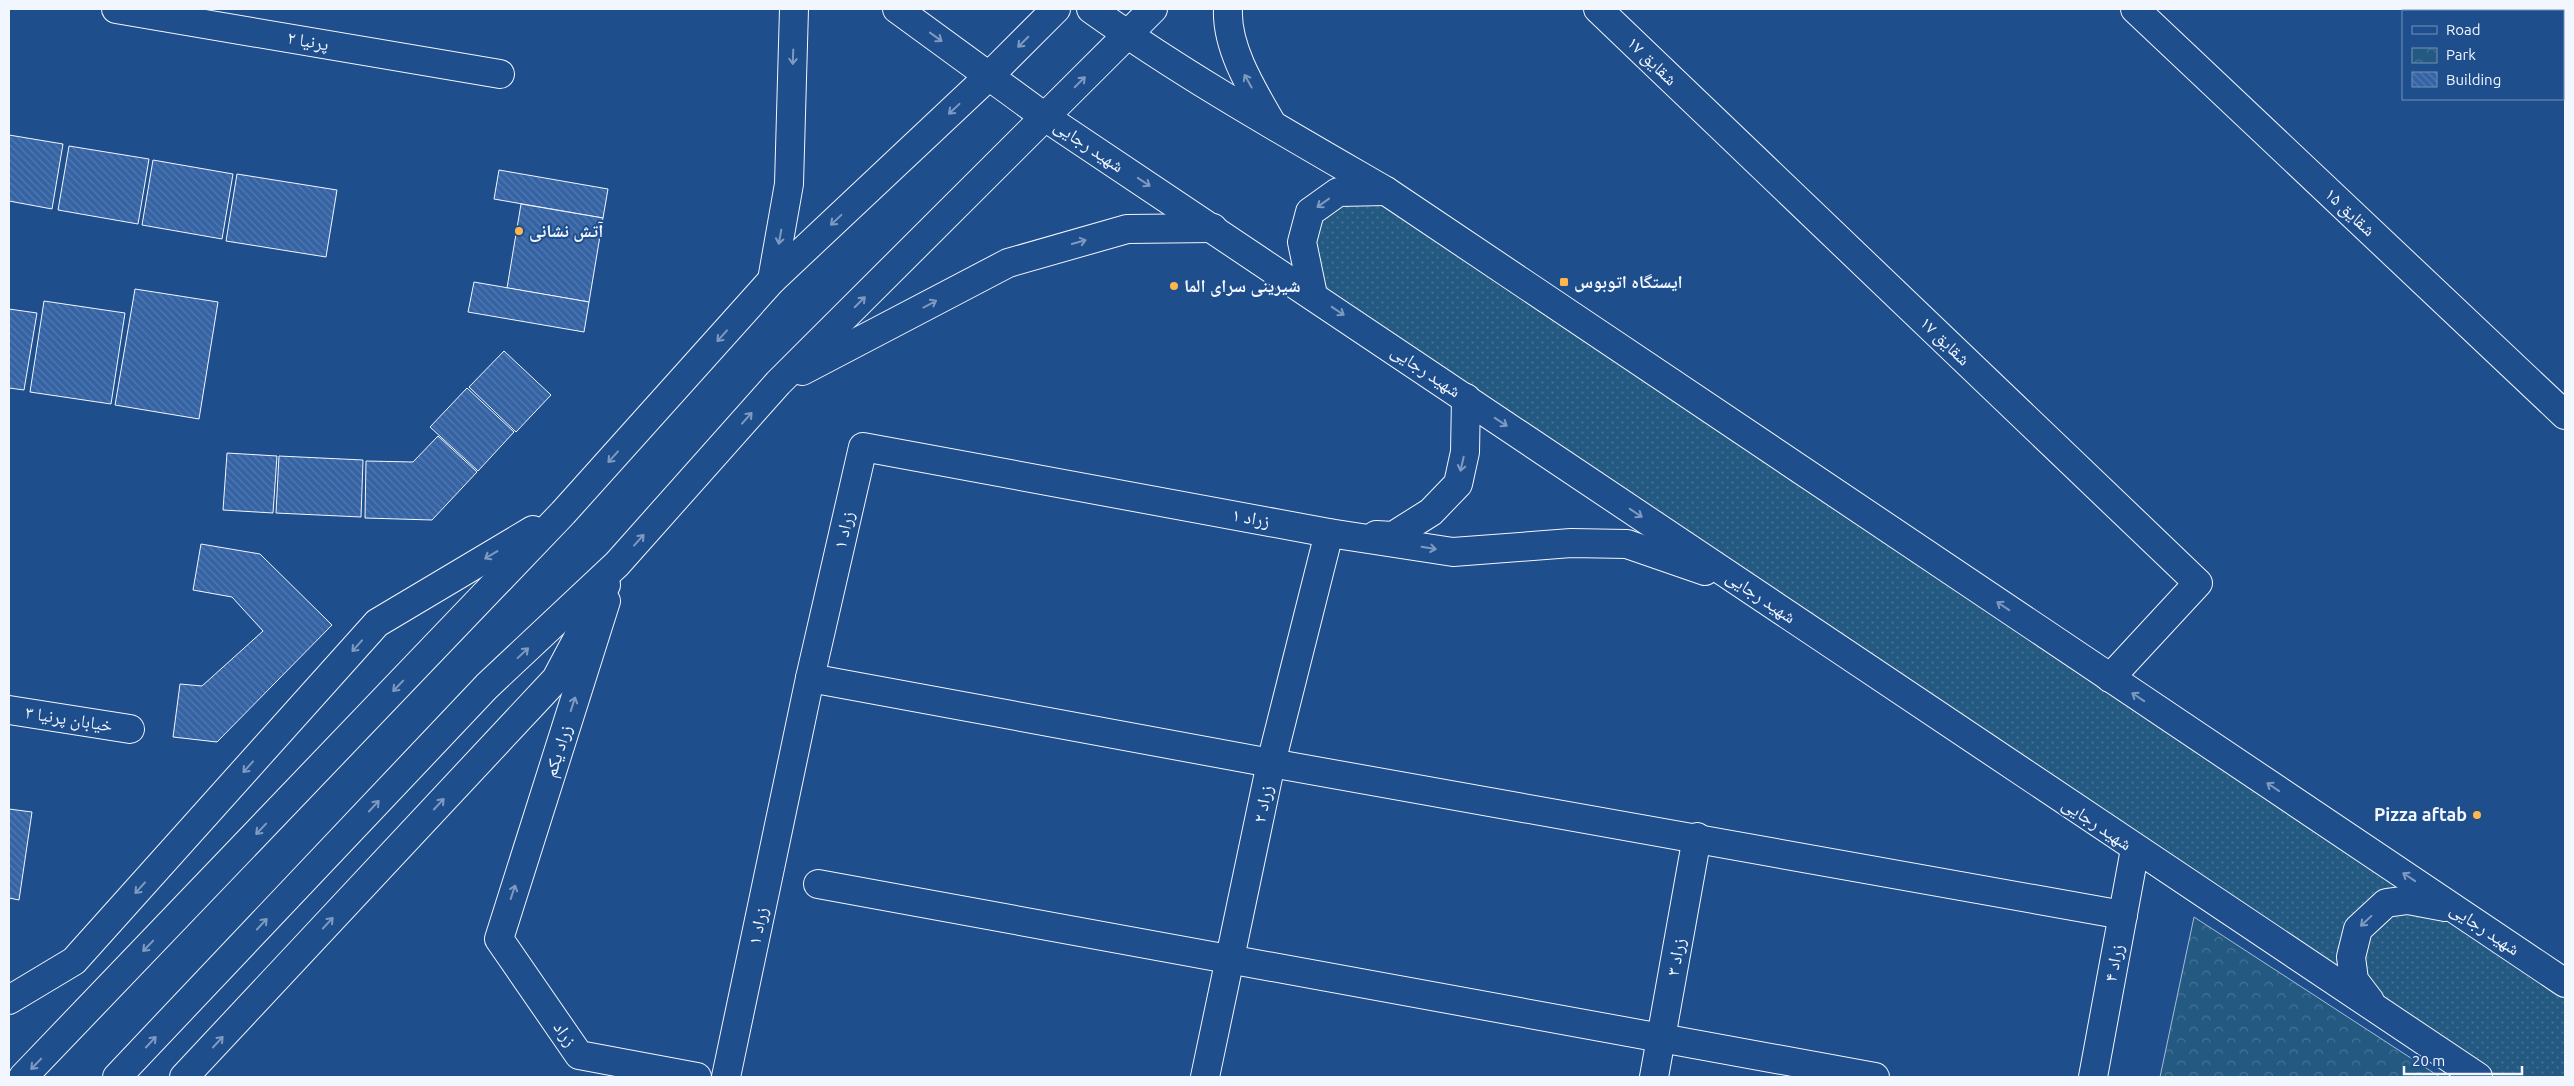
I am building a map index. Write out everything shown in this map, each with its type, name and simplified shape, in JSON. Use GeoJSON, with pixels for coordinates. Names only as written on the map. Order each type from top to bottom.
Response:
{"type":"FeatureCollection","features":[{"type":"Feature","properties":{"kind":"street","name":"پرنیا ۲"},"geometry":{"type":"LineString","coordinates":[[116,9],[144,11],[500,74]]}},
{"type":"Feature","properties":{"kind":"street"},"geometry":{"type":"LineString","coordinates":[[772,280],[789,184],[794,9]]}},
{"type":"Feature","properties":{"kind":"street"},"geometry":{"type":"LineString","coordinates":[[897,9],[990,75]]}},
{"type":"Feature","properties":{"kind":"street"},"geometry":{"type":"LineString","coordinates":[[23,1077],[563,513],[772,280],[990,75],[1056,9]]}},
{"type":"Feature","properties":{"kind":"street","name":"شهید رجایی"},"geometry":{"type":"LineString","coordinates":[[1091,9],[1127,34],[1272,124],[1386,191],[2565,983]]}},
{"type":"Feature","properties":{"kind":"street"},"geometry":{"type":"LineString","coordinates":[[117,1077],[487,686],[617,564],[778,383],[1153,9]]}},
{"type":"Feature","properties":{"kind":"street"},"geometry":{"type":"LineString","coordinates":[[1228,9],[1227,20],[1243,72],[1272,124]]}},
{"type":"Feature","properties":{"kind":"street","name":"شقایق ۱۷"},"geometry":{"type":"LineString","coordinates":[[1598,9],[2198,583],[2110,678]]}},
{"type":"Feature","properties":{"kind":"street","name":"شقایق ۱۵"},"geometry":{"type":"LineString","coordinates":[[2135,9],[2565,415]]}},
{"type":"Feature","properties":{"kind":"street","name":"شهید رجایی"},"geometry":{"type":"LineString","coordinates":[[990,75],[1045,116],[2135,849],[2478,1077]]}},
{"type":"Feature","properties":{"kind":"street"},"geometry":{"type":"LineString","coordinates":[[1313,295],[1302,242],[1310,212],[1338,192],[1386,191]]}},
{"type":"Feature","properties":{"kind":"street"},"geometry":{"type":"LineString","coordinates":[[778,383],[1008,263],[1127,229],[1213,228]]}},
{"type":"Feature","properties":{"kind":"street"},"geometry":{"type":"LineString","coordinates":[[1329,533],[1393,536],[1431,512],[1458,484],[1465,452],[1466,398]]}},
{"type":"Feature","properties":{"kind":"street","name":"زراد ۱"},"geometry":{"type":"LineString","coordinates":[[726,1077],[810,678],[863,447],[1329,533]]}},
{"type":"Feature","properties":{"kind":"street"},"geometry":{"type":"LineString","coordinates":[[9,1000],[74,961],[377,623],[563,513]]}},
{"type":"Feature","properties":{"kind":"street"},"geometry":{"type":"LineString","coordinates":[[1329,533],[1453,552],[1571,543],[1627,544],[1740,583]]}},
{"type":"Feature","properties":{"kind":"street","name":"زراد ۲"},"geometry":{"type":"LineString","coordinates":[[1205,1077],[1231,961],[1271,763],[1329,533]]}},
{"type":"Feature","properties":{"kind":"street"},"geometry":{"type":"LineString","coordinates":[[184,1077],[556,679],[617,564]]}},
{"type":"Feature","properties":{"kind":"street","name":"زراد یکم"},"geometry":{"type":"LineString","coordinates":[[499,939],[617,564]]}},
{"type":"Feature","properties":{"kind":"street"},"geometry":{"type":"LineString","coordinates":[[810,678],[1271,763],[2123,914]]}},
{"type":"Feature","properties":{"kind":"street","name":"خیابان پرنیا ۳"},"geometry":{"type":"LineString","coordinates":[[9,710],[130,729]]}},
{"type":"Feature","properties":{"kind":"street","name":"زراد ۳"},"geometry":{"type":"LineString","coordinates":[[1654,1077],[1697,837]]}},
{"type":"Feature","properties":{"kind":"street","name":"زراد ۴"},"geometry":{"type":"LineString","coordinates":[[2093,1077],[2135,849]]}},
{"type":"Feature","properties":{"kind":"street"},"geometry":{"type":"LineString","coordinates":[[818,884],[1231,961],[1875,1077]]}},
{"type":"Feature","properties":{"kind":"street"},"geometry":{"type":"LineString","coordinates":[[2376,1009],[2354,980],[2350,957],[2358,929],[2386,903],[2408,900],[2458,910]]}},
{"type":"Feature","properties":{"kind":"street","name":"زراد"},"geometry":{"type":"LineString","coordinates":[[499,939],[580,1055],[697,1077]]}},
{"type":"Feature","properties":{"kind":"green space"},"geometry":{"type":"Polygon","coordinates":[[[1386,191],[2565,982],[2565,1077],[2478,1077],[1313,295],[1310,212],[1386,191]]]}},
{"type":"Feature","properties":{"kind":"green space"},"geometry":{"type":"Polygon","coordinates":[[[2194,917],[2440,1077],[2160,1077],[2194,917]]]}},
{"type":"Feature","properties":{"kind":"building"},"geometry":{"type":"Polygon","coordinates":[[[9,135],[63,144],[52,209],[9,201],[9,135]]]}},
{"type":"Feature","properties":{"kind":"building"},"geometry":{"type":"Polygon","coordinates":[[[69,146],[149,159],[138,224],[58,210],[69,146]]]}},
{"type":"Feature","properties":{"kind":"building"},"geometry":{"type":"Polygon","coordinates":[[[153,160],[233,174],[222,239],[142,225],[153,160]]]}},
{"type":"Feature","properties":{"kind":"building"},"geometry":{"type":"Polygon","coordinates":[[[499,170],[608,189],[603,218],[494,199],[499,170]]]}},
{"type":"Feature","properties":{"kind":"building"},"geometry":{"type":"Polygon","coordinates":[[[237,174],[337,190],[326,257],[226,241],[237,174]]]}},
{"type":"Feature","properties":{"kind":"building"},"geometry":{"type":"Polygon","coordinates":[[[521,204],[603,218],[589,302],[507,288],[521,204]]]}},
{"type":"Feature","properties":{"kind":"building"},"geometry":{"type":"Polygon","coordinates":[[[474,282],[589,302],[584,332],[468,312],[474,282]]]}},
{"type":"Feature","properties":{"kind":"building"},"geometry":{"type":"Polygon","coordinates":[[[135,289],[218,302],[199,419],[115,405],[135,289]]]}},
{"type":"Feature","properties":{"kind":"building"},"geometry":{"type":"Polygon","coordinates":[[[44,301],[125,313],[111,404],[30,392],[44,301]]]}},
{"type":"Feature","properties":{"kind":"building"},"geometry":{"type":"Polygon","coordinates":[[[9,309],[37,313],[24,390],[9,388],[9,309]]]}},
{"type":"Feature","properties":{"kind":"building"},"geometry":{"type":"Polygon","coordinates":[[[504,351],[551,395],[516,432],[469,387],[504,351]]]}},
{"type":"Feature","properties":{"kind":"building"},"geometry":{"type":"Polygon","coordinates":[[[467,388],[514,432],[478,471],[430,427],[467,388]]]}},
{"type":"Feature","properties":{"kind":"building"},"geometry":{"type":"Polygon","coordinates":[[[438,436],[477,472],[432,520],[365,518],[366,461],[413,462],[438,436]]]}},
{"type":"Feature","properties":{"kind":"building"},"geometry":{"type":"Polygon","coordinates":[[[227,453],[277,456],[273,513],[223,510],[227,453]]]}},
{"type":"Feature","properties":{"kind":"building"},"geometry":{"type":"Polygon","coordinates":[[[279,456],[363,460],[361,517],[276,513],[279,456]]]}},
{"type":"Feature","properties":{"kind":"building"},"geometry":{"type":"Polygon","coordinates":[[[201,544],[260,554],[332,625],[217,742],[173,737],[180,684],[202,686],[263,631],[232,597],[193,590],[201,544]]]}},
{"type":"Feature","properties":{"kind":"building"},"geometry":{"type":"Polygon","coordinates":[[[9,809],[32,812],[19,900],[9,898],[9,809]]]}},
{"type":"Feature","properties":{"kind":"place","name":"آتش نشانی"},"geometry":{"type":"Point","coordinates":[519,231]}},
{"type":"Feature","properties":{"kind":"place","name":"ایستگاه اتوبوس"},"geometry":{"type":"Point","coordinates":[1564,282]}},
{"type":"Feature","properties":{"kind":"place","name":"شیرینی سرای الما"},"geometry":{"type":"Point","coordinates":[1174,286]}},
{"type":"Feature","properties":{"kind":"place","name":"Pizza aftab"},"geometry":{"type":"Point","coordinates":[2477,815]}}]}
